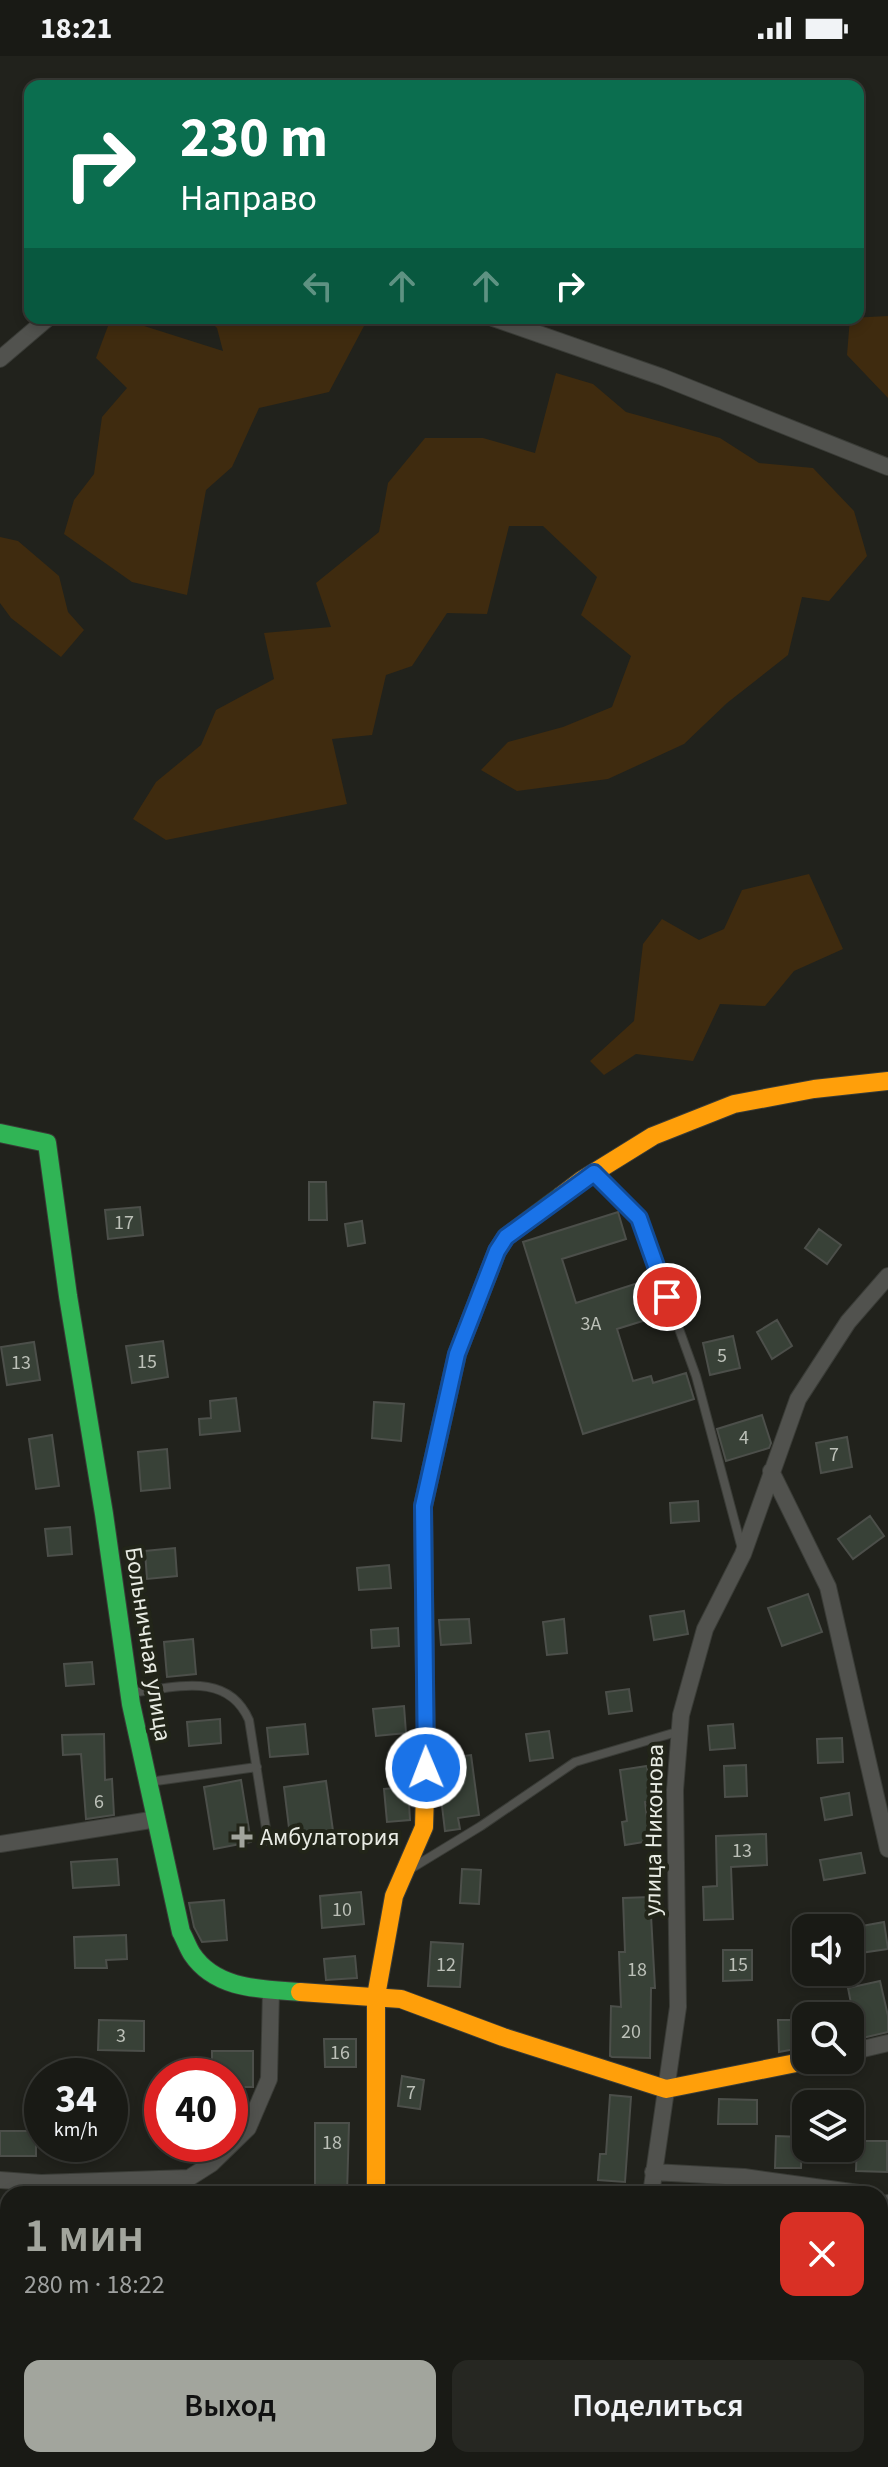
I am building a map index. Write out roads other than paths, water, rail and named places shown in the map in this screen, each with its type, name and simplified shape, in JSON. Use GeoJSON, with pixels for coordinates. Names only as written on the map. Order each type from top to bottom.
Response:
{"type":"FeatureCollection","features":[{"type":"Feature","properties":{"kind":"street"},"geometry":{"type":"LineString","coordinates":[[0,359],[41,324]]}},
{"type":"Feature","properties":{"kind":"street"},"geometry":{"type":"LineString","coordinates":[[510,324],[662,377],[888,467]]}},
{"type":"Feature","properties":{"kind":"street"},"geometry":{"type":"LineString","coordinates":[[376,2186],[376,1996],[394,1896],[424,1827],[423,1506],[457,1354],[497,1251],[506,1237],[594,1173],[653,1136],[734,1104],[814,1089],[888,1081]]}},
{"type":"Feature","properties":{"kind":"street","name":"Больничная улица"},"geometry":{"type":"LineString","coordinates":[[0,1133],[47,1143],[129,1693],[181,1932],[193,1956],[213,1975],[234,1985],[401,1999],[503,2037],[666,2089]]}},
{"type":"Feature","properties":{"kind":"street","name":"улица Никонова"},"geometry":{"type":"LineString","coordinates":[[652,2186],[678,2007],[675,1790],[681,1715],[705,1629],[743,1554],[798,1399],[848,1322],[888,1276]]}},
{"type":"Feature","properties":{"kind":"street"},"geometry":{"type":"LineString","coordinates":[[771,1471],[828,1587],[888,1849]]}},
{"type":"Feature","properties":{"kind":"street"},"geometry":{"type":"LineString","coordinates":[[0,1844],[157,1819]]}},
{"type":"Feature","properties":{"kind":"street"},"geometry":{"type":"LineString","coordinates":[[0,2180],[41,2183],[189,2178],[211,2164],[248,2128],[269,2079],[271,1990]]}},
{"type":"Feature","properties":{"kind":"street"},"geometry":{"type":"LineString","coordinates":[[864,2049],[888,2043]]}},
{"type":"Feature","properties":{"kind":"street"},"geometry":{"type":"LineString","coordinates":[[666,2089],[792,2064]]}},
{"type":"Feature","properties":{"kind":"street"},"geometry":{"type":"LineString","coordinates":[[653,2172],[744,2177],[809,2186]]}},
{"type":"Feature","properties":{"kind":"lane"},"geometry":{"type":"LineString","coordinates":[[594,1173],[639,1218],[696,1376],[743,1554]]}},
{"type":"Feature","properties":{"kind":"lane"},"geometry":{"type":"LineString","coordinates":[[129,1693],[205,1685],[234,1697],[249,1720],[268,1841]]}},
{"type":"Feature","properties":{"kind":"lane"},"geometry":{"type":"LineString","coordinates":[[404,1873],[481,1826],[575,1762],[680,1731]]}},
{"type":"Feature","properties":{"kind":"lane"},"geometry":{"type":"LineString","coordinates":[[148,1782],[257,1767]]}},
{"type":"Feature","properties":{"kind":"place","name":"Амбулатория"},"geometry":{"type":"Point","coordinates":[242,1837]}}]}
